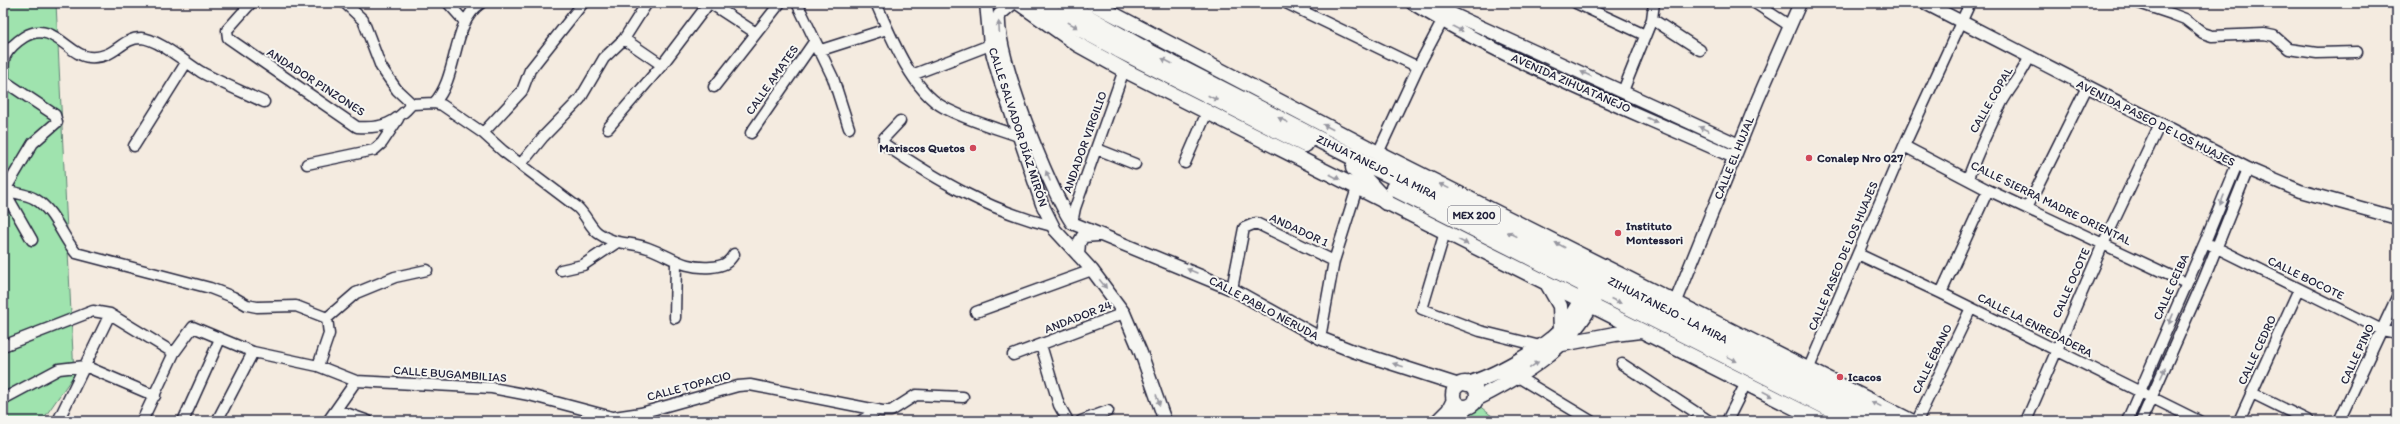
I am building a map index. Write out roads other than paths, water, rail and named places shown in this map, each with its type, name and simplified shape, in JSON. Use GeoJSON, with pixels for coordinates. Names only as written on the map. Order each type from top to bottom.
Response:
{"type":"FeatureCollection","features":[{"type":"Feature","properties":{"kind":"highway","name":"ZIHUATANEJO - LA MIRA"},"geometry":{"type":"LineString","coordinates":[[1040,3],[1058,17],[1118,49],[1354,168],[1595,284],[1753,348],[1885,421]]}},
{"type":"Feature","properties":{"kind":"highway","name":"ZIHUATANEJO - LA MIRA"},"geometry":{"type":"LineString","coordinates":[[1066,3],[1085,16],[1149,52],[1595,284]]}},
{"type":"Feature","properties":{"kind":"highway"},"geometry":{"type":"LineString","coordinates":[[1354,168],[1386,202]]}},
{"type":"Feature","properties":{"kind":"highway","name":"ZIHUATANEJO - LA MIRA"},"geometry":{"type":"LineString","coordinates":[[1670,314],[1855,421]]}},
{"type":"Feature","properties":{"kind":"main road"},"geometry":{"type":"LineString","coordinates":[[1019,3],[1077,44],[1124,70],[1208,110],[1548,285],[1595,284]]}},
{"type":"Feature","properties":{"kind":"main road"},"geometry":{"type":"LineString","coordinates":[[1092,3],[1378,153],[1511,219],[1595,284],[1642,331],[1821,421]]}},
{"type":"Feature","properties":{"kind":"main road"},"geometry":{"type":"LineString","coordinates":[[1453,421],[1471,403],[1518,377],[1560,337],[1595,284]]}},
{"type":"Feature","properties":{"kind":"main road"},"geometry":{"type":"LineString","coordinates":[[1548,285],[1560,306],[1560,337]]}},
{"type":"Feature","properties":{"kind":"main road"},"geometry":{"type":"LineString","coordinates":[[1438,421],[1449,410],[1454,400],[1454,391],[1463,384],[1500,371],[1540,346],[1560,337],[1642,331]]}},
{"type":"Feature","properties":{"kind":"main road"},"geometry":{"type":"LineString","coordinates":[[1753,348],[1808,370],[1911,421]]}},
{"type":"Feature","properties":{"kind":"main road"},"geometry":{"type":"LineString","coordinates":[[1463,384],[1475,389],[1471,403]]}},
{"type":"Feature","properties":{"kind":"main road"},"geometry":{"type":"LineString","coordinates":[[1454,400],[1459,405],[1471,403]]}},
{"type":"Feature","properties":{"kind":"street","name":"ANDADOR PINZONES"},"geometry":{"type":"LineString","coordinates":[[251,3],[227,30],[228,38],[357,128],[374,129],[398,119],[412,104]]}},
{"type":"Feature","properties":{"kind":"street"},"geometry":{"type":"LineString","coordinates":[[345,3],[363,20],[381,67],[397,90],[412,104],[434,103],[442,105],[484,133],[503,151],[578,208],[586,216],[598,233],[616,243],[649,248],[676,262],[695,268],[723,265],[729,262],[734,254]]}},
{"type":"Feature","properties":{"kind":"street"},"geometry":{"type":"LineString","coordinates":[[448,3],[465,22]]}},
{"type":"Feature","properties":{"kind":"street"},"geometry":{"type":"LineString","coordinates":[[434,103],[441,95],[446,83],[465,22],[476,7],[481,3]]}},
{"type":"Feature","properties":{"kind":"street"},"geometry":{"type":"LineString","coordinates":[[484,133],[522,91],[530,70],[583,3]]}},
{"type":"Feature","properties":{"kind":"street"},"geometry":{"type":"LineString","coordinates":[[521,164],[543,137],[580,99],[604,58],[624,38],[647,3]]}},
{"type":"Feature","properties":{"kind":"street"},"geometry":{"type":"LineString","coordinates":[[608,128],[662,65],[709,3],[756,33]]}},
{"type":"Feature","properties":{"kind":"street"},"geometry":{"type":"LineString","coordinates":[[714,88],[780,3]]}},
{"type":"Feature","properties":{"kind":"street"},"geometry":{"type":"LineString","coordinates":[[797,3],[816,46],[833,78],[850,128]]}},
{"type":"Feature","properties":{"kind":"street"},"geometry":{"type":"LineString","coordinates":[[876,3],[912,75],[927,96],[942,107],[1034,141]]}},
{"type":"Feature","properties":{"kind":"street","name":"CALLE SALVADOR DÍAZ MIRÓN"},"geometry":{"type":"LineString","coordinates":[[986,3],[990,45],[1037,191],[1052,226],[1092,270],[1124,313],[1141,353],[1165,421]]}},
{"type":"Feature","properties":{"kind":"street","name":"CALLE SALVADOR DÍAZ MIRÓN"},"geometry":{"type":"LineString","coordinates":[[1014,3],[999,15],[998,25],[1002,49],[1034,141],[1062,208],[1072,224]]}},
{"type":"Feature","properties":{"kind":"street"},"geometry":{"type":"LineString","coordinates":[[1286,3],[1418,67]]}},
{"type":"Feature","properties":{"kind":"street","name":"AVENIDA ZIHUATANEJO"},"geometry":{"type":"LineString","coordinates":[[1412,3],[1448,12],[1740,145]]}},
{"type":"Feature","properties":{"kind":"street","name":"AVENIDA ZIHUATANEJO"},"geometry":{"type":"LineString","coordinates":[[1435,3],[1500,51],[1734,156]]}},
{"type":"Feature","properties":{"kind":"street"},"geometry":{"type":"LineString","coordinates":[[1576,3],[1644,35]]}},
{"type":"Feature","properties":{"kind":"street"},"geometry":{"type":"LineString","coordinates":[[1622,90],[1652,19],[1654,3]]}},
{"type":"Feature","properties":{"kind":"street"},"geometry":{"type":"LineString","coordinates":[[1755,3],[1790,26]]}},
{"type":"Feature","properties":{"kind":"street","name":"CALLE EL HUJAL"},"geometry":{"type":"LineString","coordinates":[[1659,339],[1734,156],[1800,3]]}},
{"type":"Feature","properties":{"kind":"street","name":"AVENIDA PASEO DE LOS HUAJES"},"geometry":{"type":"LineString","coordinates":[[1925,3],[1963,21],[2029,58],[2248,170],[2300,191],[2397,218]]}},
{"type":"Feature","properties":{"kind":"street","name":"CALLE PASEO DE LOS HUAJES"},"geometry":{"type":"LineString","coordinates":[[1808,370],[1904,146],[1970,3]]}},
{"type":"Feature","properties":{"kind":"street"},"geometry":{"type":"LineString","coordinates":[[2139,3],[2172,14],[2185,20],[2203,33],[2212,36],[2264,34],[2274,36],[2289,49],[2317,53],[2357,52]]}},
{"type":"Feature","properties":{"kind":"street"},"geometry":{"type":"LineString","coordinates":[[1378,153],[1418,67],[1448,12]]}},
{"type":"Feature","properties":{"kind":"street"},"geometry":{"type":"LineString","coordinates":[[1652,19],[1700,50]]}},
{"type":"Feature","properties":{"kind":"street","name":"CALLE AMATES"},"geometry":{"type":"LineString","coordinates":[[751,133],[816,46],[888,29]]}},
{"type":"Feature","properties":{"kind":"street"},"geometry":{"type":"LineString","coordinates":[[4,190],[33,143],[57,122],[55,115],[3,82],[4,58],[12,44],[30,34],[39,32],[58,38],[86,57],[103,57],[112,53],[122,44],[139,38],[150,39],[186,63],[264,102]]}},
{"type":"Feature","properties":{"kind":"street"},"geometry":{"type":"LineString","coordinates":[[624,38],[662,65]]}},
{"type":"Feature","properties":{"kind":"street"},"geometry":{"type":"LineString","coordinates":[[912,75],[990,45]]}},
{"type":"Feature","properties":{"kind":"street","name":"CALLE COPAL"},"geometry":{"type":"LineString","coordinates":[[1968,178],[1980,146],[2011,88],[2021,77],[2029,58]]}},
{"type":"Feature","properties":{"kind":"street"},"geometry":{"type":"LineString","coordinates":[[134,146],[186,63]]}},
{"type":"Feature","properties":{"kind":"street","name":"ANDADOR VIRGILIO"},"geometry":{"type":"LineString","coordinates":[[1072,224],[1075,208],[1124,70]]}},
{"type":"Feature","properties":{"kind":"street"},"geometry":{"type":"LineString","coordinates":[[2027,208],[2086,87]]}},
{"type":"Feature","properties":{"kind":"street"},"geometry":{"type":"LineString","coordinates":[[1185,163],[1208,110]]}},
{"type":"Feature","properties":{"kind":"street"},"geometry":{"type":"LineString","coordinates":[[307,164],[374,150],[382,143],[398,119]]}},
{"type":"Feature","properties":{"kind":"street"},"geometry":{"type":"LineString","coordinates":[[900,121],[884,138],[884,144],[954,189],[1028,219],[1052,226]]}},
{"type":"Feature","properties":{"kind":"street","name":"CALLE OCOTE"},"geometry":{"type":"LineString","coordinates":[[2026,421],[2103,244],[2160,124]]}},
{"type":"Feature","properties":{"kind":"street","name":"CALLE SIERRA MADRE ORIENTAL"},"geometry":{"type":"LineString","coordinates":[[1904,146],[1968,178],[1988,190],[2186,283]]}},
{"type":"Feature","properties":{"kind":"street"},"geometry":{"type":"LineString","coordinates":[[1096,149],[1135,164]]}},
{"type":"Feature","properties":{"kind":"street","name":"CALLE CEIBA"},"geometry":{"type":"LineString","coordinates":[[2127,421],[2205,242],[2237,164]]}},
{"type":"Feature","properties":{"kind":"street"},"geometry":{"type":"LineString","coordinates":[[2141,421],[2217,248],[2248,170]]}},
{"type":"Feature","properties":{"kind":"street"},"geometry":{"type":"LineString","coordinates":[[1320,338],[1334,261],[1357,188]]}},
{"type":"Feature","properties":{"kind":"street"},"geometry":{"type":"LineString","coordinates":[[4,190],[32,240]]}},
{"type":"Feature","properties":{"kind":"street"},"geometry":{"type":"LineString","coordinates":[[4,190],[34,198],[50,211],[68,243],[76,253],[210,288],[233,297],[247,305],[257,307],[296,306],[327,318]]}},
{"type":"Feature","properties":{"kind":"street"},"geometry":{"type":"LineString","coordinates":[[1941,293],[1988,190]]}},
{"type":"Feature","properties":{"kind":"street","name":"CALLE PABLO NERUDA"},"geometry":{"type":"LineString","coordinates":[[1072,224],[1232,289],[1320,338],[1353,351],[1463,384]]}},
{"type":"Feature","properties":{"kind":"street","name":"ANDADOR 1"},"geometry":{"type":"LineString","coordinates":[[1232,289],[1244,228],[1249,224],[1256,224],[1334,261]]}},
{"type":"Feature","properties":{"kind":"street"},"geometry":{"type":"LineString","coordinates":[[1445,232],[1422,309],[1480,332],[1540,346]]}},
{"type":"Feature","properties":{"kind":"street"},"geometry":{"type":"LineString","coordinates":[[1078,255],[1079,243],[1083,236],[1100,235]]}},
{"type":"Feature","properties":{"kind":"street","name":"CALLE BOCOTE"},"geometry":{"type":"LineString","coordinates":[[2205,242],[2382,330],[2397,333]]}},
{"type":"Feature","properties":{"kind":"street"},"geometry":{"type":"LineString","coordinates":[[561,270],[583,265],[616,243]]}},
{"type":"Feature","properties":{"kind":"street","name":"CALLE LA ENREDADERA"},"geometry":{"type":"LineString","coordinates":[[1858,254],[1972,308],[2056,352],[2141,391],[2198,421]]}},
{"type":"Feature","properties":{"kind":"street"},"geometry":{"type":"LineString","coordinates":[[675,318],[676,262]]}},
{"type":"Feature","properties":{"kind":"street"},"geometry":{"type":"LineString","coordinates":[[327,318],[356,293],[394,278],[427,270]]}},
{"type":"Feature","properties":{"kind":"street"},"geometry":{"type":"LineString","coordinates":[[976,312],[1092,270]]}},
{"type":"Feature","properties":{"kind":"street","name":"CALLE CEDRO"},"geometry":{"type":"LineString","coordinates":[[2239,421],[2299,290]]}},
{"type":"Feature","properties":{"kind":"street","name":"CALLE PINO"},"geometry":{"type":"LineString","coordinates":[[2339,421],[2397,298]]}},
{"type":"Feature","properties":{"kind":"street","name":"CALLE ÉBANO"},"geometry":{"type":"LineString","coordinates":[[1917,421],[1972,308]]}},
{"type":"Feature","properties":{"kind":"street"},"geometry":{"type":"LineString","coordinates":[[3,346],[93,311],[110,314],[174,353],[142,421]]}},
{"type":"Feature","properties":{"kind":"street","name":"ANDADOR 24"},"geometry":{"type":"LineString","coordinates":[[1013,355],[1124,313]]}},
{"type":"Feature","properties":{"kind":"street"},"geometry":{"type":"LineString","coordinates":[[58,421],[110,314]]}},
{"type":"Feature","properties":{"kind":"street"},"geometry":{"type":"LineString","coordinates":[[318,366],[329,334],[327,318]]}},
{"type":"Feature","properties":{"kind":"street","name":"CALLE BUGAMBILIAS"},"geometry":{"type":"LineString","coordinates":[[174,353],[193,327],[253,352],[318,366],[356,381],[492,388],[529,395],[614,419]]}},
{"type":"Feature","properties":{"kind":"street"},"geometry":{"type":"LineString","coordinates":[[184,421],[220,339]]}},
{"type":"Feature","properties":{"kind":"street"},"geometry":{"type":"LineString","coordinates":[[1041,345],[1060,405],[1067,421]]}},
{"type":"Feature","properties":{"kind":"street"},"geometry":{"type":"LineString","coordinates":[[217,421],[253,352]]}},
{"type":"Feature","properties":{"kind":"street"},"geometry":{"type":"LineString","coordinates":[[1622,364],[1709,421]]}},
{"type":"Feature","properties":{"kind":"street"},"geometry":{"type":"LineString","coordinates":[[3,399],[59,369],[86,366],[155,396]]}},
{"type":"Feature","properties":{"kind":"street"},"geometry":{"type":"LineString","coordinates":[[1518,377],[1591,421]]}},
{"type":"Feature","properties":{"kind":"street"},"geometry":{"type":"LineString","coordinates":[[328,421],[356,381]]}},
{"type":"Feature","properties":{"kind":"street"},"geometry":{"type":"LineString","coordinates":[[1727,421],[1746,383]]}},
{"type":"Feature","properties":{"kind":"street","name":"CALLE TOPACIO"},"geometry":{"type":"LineString","coordinates":[[587,421],[614,419],[738,386],[750,385],[878,410],[891,411],[916,395],[963,398]]}},
{"type":"Feature","properties":{"kind":"street"},"geometry":{"type":"LineString","coordinates":[[2252,393],[2309,421]]}},
{"type":"Feature","properties":{"kind":"street"},"geometry":{"type":"LineString","coordinates":[[337,410],[368,421]]}},
{"type":"Feature","properties":{"kind":"street"},"geometry":{"type":"LineString","coordinates":[[861,421],[878,410]]}},
{"type":"Feature","properties":{"kind":"street"},"geometry":{"type":"LineString","coordinates":[[1081,421],[1108,411]]}},
{"type":"Feature","properties":{"kind":"place","name":"Mariscos Quetos"},"geometry":{"type":"Point","coordinates":[973,148]}},
{"type":"Feature","properties":{"kind":"place","name":"Conalep Nro 027"},"geometry":{"type":"Point","coordinates":[1809,158]}},
{"type":"Feature","properties":{"kind":"place","name":"Instituto Montessori"},"geometry":{"type":"Point","coordinates":[1618,233]}},
{"type":"Feature","properties":{"kind":"place","name":"Icacos"},"geometry":{"type":"Point","coordinates":[1840,377]}}]}
